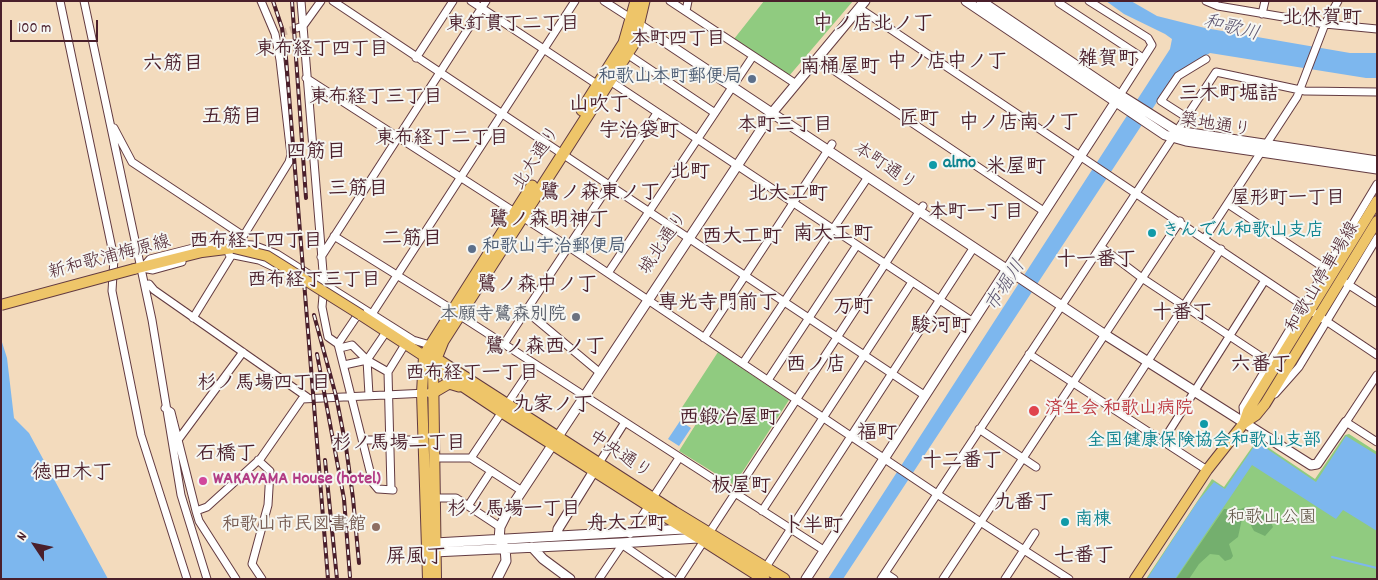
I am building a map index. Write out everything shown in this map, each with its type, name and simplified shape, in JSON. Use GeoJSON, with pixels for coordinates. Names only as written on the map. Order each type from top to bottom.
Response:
{"type":"FeatureCollection","features":[{"type":"Feature","properties":{"kind":"highway","name":"北大通り"},"geometry":{"type":"LineString","coordinates":[[558,152],[610,81],[634,44],[636,1]]}},
{"type":"Feature","properties":{"kind":"highway","name":"北大通り"},"geometry":{"type":"LineString","coordinates":[[431,356],[456,312],[558,152],[624,43],[644,1]]}},
{"type":"Feature","properties":{"kind":"highway","name":"中央通り"},"geometry":{"type":"LineString","coordinates":[[431,356],[466,388],[505,408]]}},
{"type":"Feature","properties":{"kind":"highway","name":"中央通り"},"geometry":{"type":"LineString","coordinates":[[431,356],[505,408],[762,575],[784,579]]}},
{"type":"Feature","properties":{"kind":"highway"},"geometry":{"type":"LineString","coordinates":[[427,393],[449,383],[466,388]]}},
{"type":"Feature","properties":{"kind":"highway","name":"中央通り"},"geometry":{"type":"LineString","coordinates":[[650,503],[684,529],[703,536]]}},
{"type":"Feature","properties":{"kind":"main road","name":"和歌山停車場線"},"geometry":{"type":"LineString","coordinates":[[1244,423],[1248,411],[1273,364],[1329,271],[1377,201]]}},
{"type":"Feature","properties":{"kind":"main road","name":"和歌山停車場線"},"geometry":{"type":"LineString","coordinates":[[1134,579],[1207,470],[1244,423],[1256,415],[1265,404],[1323,319],[1377,221]]}},
{"type":"Feature","properties":{"kind":"main road","name":"新和歌浦梅原線"},"geometry":{"type":"LineString","coordinates":[[1,305],[138,268],[238,245],[276,261],[360,313],[408,347],[431,356]]}},
{"type":"Feature","properties":{"kind":"main road"},"geometry":{"type":"LineString","coordinates":[[431,356],[424,440],[436,579]]}},
{"type":"Feature","properties":{"kind":"main road"},"geometry":{"type":"LineString","coordinates":[[427,393],[434,458],[435,498],[428,579]]}},
{"type":"Feature","properties":{"kind":"street"},"geometry":{"type":"LineString","coordinates":[[60,1],[114,258],[112,290],[141,435],[187,579]]}},
{"type":"Feature","properties":{"kind":"street"},"geometry":{"type":"LineString","coordinates":[[84,1],[110,119],[138,268],[145,285],[181,495],[208,579]]}},
{"type":"Feature","properties":{"kind":"street"},"geometry":{"type":"LineString","coordinates":[[193,318],[289,162],[291,155],[278,33],[261,1]]}},
{"type":"Feature","properties":{"kind":"street"},"geometry":{"type":"LineString","coordinates":[[238,245],[265,248],[277,254],[324,284],[360,313],[384,336],[408,347],[388,372],[392,489],[374,487],[339,346],[328,337],[322,306],[324,284],[300,27],[301,1]]}},
{"type":"Feature","properties":{"kind":"street"},"geometry":{"type":"LineString","coordinates":[[300,27],[321,1]]}},
{"type":"Feature","properties":{"kind":"street"},"geometry":{"type":"LineString","coordinates":[[333,1],[439,74],[610,185],[924,395]]}},
{"type":"Feature","properties":{"kind":"street"},"geometry":{"type":"LineString","coordinates":[[416,58],[453,1]]}},
{"type":"Feature","properties":{"kind":"street"},"geometry":{"type":"LineString","coordinates":[[471,1],[598,85]]}},
{"type":"Feature","properties":{"kind":"street"},"geometry":{"type":"LineString","coordinates":[[320,257],[486,1]]}},
{"type":"Feature","properties":{"kind":"street"},"geometry":{"type":"LineString","coordinates":[[372,314],[575,1]]}},
{"type":"Feature","properties":{"kind":"street","name":"本町通り"},"geometry":{"type":"LineString","coordinates":[[604,1],[772,113],[830,147],[868,177],[921,209],[974,248],[1062,304]]}},
{"type":"Feature","properties":{"kind":"street"},"geometry":{"type":"LineString","coordinates":[[670,1],[796,84]]}},
{"type":"Feature","properties":{"kind":"street"},"geometry":{"type":"LineString","coordinates":[[686,11],[688,1]]}},
{"type":"Feature","properties":{"kind":"street","name":"築地通り"},"geometry":{"type":"LineString","coordinates":[[966,1],[1175,134],[1377,169]]}},
{"type":"Feature","properties":{"kind":"street","name":"築地通り"},"geometry":{"type":"LineString","coordinates":[[981,1],[1121,100]]}},
{"type":"Feature","properties":{"kind":"street"},"geometry":{"type":"LineString","coordinates":[[806,579],[1079,157],[1121,100],[1152,45],[1148,38],[1089,1]]}},
{"type":"Feature","properties":{"kind":"street"},"geometry":{"type":"LineString","coordinates":[[1206,1],[1218,6],[1262,14],[1325,24],[1377,29]]}},
{"type":"Feature","properties":{"kind":"street"},"geometry":{"type":"LineString","coordinates":[[1262,14],[1265,1]]}},
{"type":"Feature","properties":{"kind":"street"},"geometry":{"type":"LineString","coordinates":[[1205,238],[1300,90],[1325,24],[1338,1]]}},
{"type":"Feature","properties":{"kind":"street"},"geometry":{"type":"LineString","coordinates":[[1059,3],[1143,58]]}},
{"type":"Feature","properties":{"kind":"street"},"geometry":{"type":"LineString","coordinates":[[862,5],[1079,157],[1205,238],[1377,355]]}},
{"type":"Feature","properties":{"kind":"street","name":"城北通り"},"geometry":{"type":"LineString","coordinates":[[500,527],[583,395],[772,113],[862,5]]}},
{"type":"Feature","properties":{"kind":"street"},"geometry":{"type":"LineString","coordinates":[[627,54],[715,113]]}},
{"type":"Feature","properties":{"kind":"street"},"geometry":{"type":"LineString","coordinates":[[608,273],[753,56]]}},
{"type":"Feature","properties":{"kind":"street"},"geometry":{"type":"LineString","coordinates":[[817,59],[1045,212]]}},
{"type":"Feature","properties":{"kind":"street"},"geometry":{"type":"LineString","coordinates":[[1186,117],[1161,100],[1178,76],[1206,59]]}},
{"type":"Feature","properties":{"kind":"street"},"geometry":{"type":"LineString","coordinates":[[894,579],[883,576],[1216,72],[1300,90],[1377,92]]}},
{"type":"Feature","properties":{"kind":"street"},"geometry":{"type":"LineString","coordinates":[[306,78],[569,247],[851,435],[894,466],[1069,579]]}},
{"type":"Feature","properties":{"kind":"street"},"geometry":{"type":"LineString","coordinates":[[610,81],[973,322]]}},
{"type":"Feature","properties":{"kind":"street"},"geometry":{"type":"LineString","coordinates":[[504,344],[657,113]]}},
{"type":"Feature","properties":{"kind":"street"},"geometry":{"type":"LineString","coordinates":[[110,119],[132,162],[238,245],[323,296],[360,313],[372,314],[413,340],[431,356]]}},
{"type":"Feature","properties":{"kind":"street"},"geometry":{"type":"LineString","coordinates":[[704,338],[830,147]]}},
{"type":"Feature","properties":{"kind":"street","name":"築地通り"},"geometry":{"type":"LineString","coordinates":[[1264,148],[1377,161]]}},
{"type":"Feature","properties":{"kind":"street"},"geometry":{"type":"LineString","coordinates":[[743,363],[868,177]]}},
{"type":"Feature","properties":{"kind":"street"},"geometry":{"type":"LineString","coordinates":[[1228,204],[1329,271],[1377,184]]}},
{"type":"Feature","properties":{"kind":"street"},"geometry":{"type":"LineString","coordinates":[[679,579],[703,536],[735,493],[797,400],[921,209]]}},
{"type":"Feature","properties":{"kind":"street"},"geometry":{"type":"LineString","coordinates":[[943,579],[1180,222]]}},
{"type":"Feature","properties":{"kind":"street"},"geometry":{"type":"LineString","coordinates":[[334,236],[456,312],[824,551]]}},
{"type":"Feature","properties":{"kind":"street"},"geometry":{"type":"LineString","coordinates":[[1377,238],[1345,282],[1377,303]]}},
{"type":"Feature","properties":{"kind":"street"},"geometry":{"type":"LineString","coordinates":[[768,380],[857,245]]}},
{"type":"Feature","properties":{"kind":"street"},"geometry":{"type":"LineString","coordinates":[[1101,247],[1183,306],[1273,364]]}},
{"type":"Feature","properties":{"kind":"street"},"geometry":{"type":"LineString","coordinates":[[762,575],[790,529],[974,248]]}},
{"type":"Feature","properties":{"kind":"street"},"geometry":{"type":"LineString","coordinates":[[1116,410],[1221,249]]}},
{"type":"Feature","properties":{"kind":"street"},"geometry":{"type":"LineString","coordinates":[[1163,441],[1265,280]]}},
{"type":"Feature","properties":{"kind":"street"},"geometry":{"type":"LineString","coordinates":[[762,511],[912,282]]}},
{"type":"Feature","properties":{"kind":"street"},"geometry":{"type":"LineString","coordinates":[[145,285],[149,284],[154,290],[193,318],[307,397]]}},
{"type":"Feature","properties":{"kind":"street"},"geometry":{"type":"LineString","coordinates":[[1062,304],[1194,393],[1315,466],[1377,375]]}},
{"type":"Feature","properties":{"kind":"street"},"geometry":{"type":"LineString","coordinates":[[526,311],[599,372]]}},
{"type":"Feature","properties":{"kind":"street"},"geometry":{"type":"LineString","coordinates":[[339,346],[360,313]]}},
{"type":"Feature","properties":{"kind":"street"},"geometry":{"type":"LineString","coordinates":[[369,395],[367,360],[384,336]]}},
{"type":"Feature","properties":{"kind":"street"},"geometry":{"type":"LineString","coordinates":[[339,346],[352,345],[367,360],[388,372]]}},
{"type":"Feature","properties":{"kind":"street"},"geometry":{"type":"LineString","coordinates":[[178,440],[243,352]]}},
{"type":"Feature","properties":{"kind":"street"},"geometry":{"type":"LineString","coordinates":[[1029,354],[1207,470]]}},
{"type":"Feature","properties":{"kind":"street"},"geometry":{"type":"LineString","coordinates":[[344,365],[367,360]]}},
{"type":"Feature","properties":{"kind":"street"},"geometry":{"type":"LineString","coordinates":[[471,458],[534,364]]}},
{"type":"Feature","properties":{"kind":"street"},"geometry":{"type":"LineString","coordinates":[[196,511],[207,507],[258,460],[302,399],[307,397],[427,393]]}},
{"type":"Feature","properties":{"kind":"street"},"geometry":{"type":"LineString","coordinates":[[165,408],[171,412],[196,511],[236,579]]}},
{"type":"Feature","properties":{"kind":"street"},"geometry":{"type":"LineString","coordinates":[[557,536],[558,529],[626,422]]}},
{"type":"Feature","properties":{"kind":"street"},"geometry":{"type":"LineString","coordinates":[[1346,422],[1377,442]]}},
{"type":"Feature","properties":{"kind":"street"},"geometry":{"type":"LineString","coordinates":[[979,429],[1036,466]]}},
{"type":"Feature","properties":{"kind":"street"},"geometry":{"type":"LineString","coordinates":[[363,440],[424,440]]}},
{"type":"Feature","properties":{"kind":"street"},"geometry":{"type":"LineString","coordinates":[[434,458],[471,458],[522,491]]}},
{"type":"Feature","properties":{"kind":"street"},"geometry":{"type":"LineString","coordinates":[[599,579],[679,458]]}},
{"type":"Feature","properties":{"kind":"street"},"geometry":{"type":"LineString","coordinates":[[258,460],[270,471],[268,505],[252,564],[262,579]]}},
{"type":"Feature","properties":{"kind":"street"},"geometry":{"type":"LineString","coordinates":[[468,506],[491,471]]}},
{"type":"Feature","properties":{"kind":"street"},"geometry":{"type":"LineString","coordinates":[[435,498],[456,498],[500,527],[499,540],[505,548],[506,561],[497,579]]}},
{"type":"Feature","properties":{"kind":"street"},"geometry":{"type":"LineString","coordinates":[[432,547],[499,540],[684,529]]}},
{"type":"Feature","properties":{"kind":"street"},"geometry":{"type":"LineString","coordinates":[[1004,579],[1035,532]]}},
{"type":"Feature","properties":{"kind":"street"},"geometry":{"type":"LineString","coordinates":[[432,547],[532,547],[703,536]]}},
{"type":"Feature","properties":{"kind":"street"},"geometry":{"type":"LineString","coordinates":[[623,542],[672,579]]}},
{"type":"Feature","properties":{"kind":"street"},"geometry":{"type":"LineString","coordinates":[[532,547],[543,559],[570,579]]}},
{"type":"Feature","properties":{"kind":"green space"},"geometry":{"type":"Polygon","coordinates":[[[764,1],[853,1],[789,76],[734,39],[764,1]]]}},
{"type":"Feature","properties":{"kind":"green space"},"geometry":{"type":"Polygon","coordinates":[[[718,352],[789,400],[734,485],[679,451],[696,424],[679,412],[718,352]]]}},
{"type":"Feature","properties":{"kind":"green space","name":"和歌山公園"},"geometry":{"type":"Polygon","coordinates":[[[1349,434],[1377,452],[1377,579],[1146,579],[1212,479],[1224,487],[1257,440],[1315,479],[1345,435],[1349,434]]]}},
{"type":"Feature","properties":{"kind":"green space"},"geometry":{"type":"Polygon","coordinates":[[[1245,507],[1257,509],[1268,516],[1273,527],[1265,536],[1254,531],[1248,520],[1242,519],[1238,537],[1229,544],[1233,556],[1231,559],[1225,561],[1219,555],[1210,554],[1199,564],[1189,579],[1176,579],[1224,509],[1241,509],[1245,507]]]}},
{"type":"Feature","properties":{"kind":"water"},"geometry":{"type":"Polygon","coordinates":[[[1106,1],[1131,1],[1157,16],[1205,28],[1350,53],[1377,53],[1377,78],[1366,78],[1210,53],[1176,73],[843,579],[828,579],[1170,49],[1172,39],[1124,14],[1106,1]]]}},
{"type":"Feature","properties":{"kind":"water"},"geometry":{"type":"Polygon","coordinates":[[[1,339],[7,358],[14,418],[29,433],[108,579],[1,579],[1,339]]]}},
{"type":"Feature","properties":{"kind":"water"},"geometry":{"type":"Polygon","coordinates":[[[680,421],[691,428],[679,446],[668,439],[680,421]]]}},
{"type":"Feature","properties":{"kind":"water"},"geometry":{"type":"Polygon","coordinates":[[[1346,436],[1377,455],[1377,531],[1343,510],[1336,519],[1252,465],[1175,579],[1147,579],[1198,501],[1214,482],[1225,489],[1257,442],[1316,482],[1346,436]]]}},
{"type":"Feature","properties":{"kind":"waterway"},"geometry":{"type":"LineString","coordinates":[[1332,557],[1377,568]]}},
{"type":"Feature","properties":{"kind":"tunnel"},"geometry":{"type":"LineString","coordinates":[[280,33],[297,28]]}},
{"type":"Feature","properties":{"kind":"railway"},"geometry":{"type":"LineString","coordinates":[[273,1],[282,28],[286,58],[328,579]]}},
{"type":"Feature","properties":{"kind":"railway"},"geometry":{"type":"LineString","coordinates":[[292,1],[306,198]]}},
{"type":"Feature","properties":{"kind":"railway"},"geometry":{"type":"LineString","coordinates":[[314,315],[336,396],[346,447],[359,563]]}},
{"type":"Feature","properties":{"kind":"railway"},"geometry":{"type":"LineString","coordinates":[[317,354],[344,499],[350,577]]}},
{"type":"Feature","properties":{"kind":"railway"},"geometry":{"type":"LineString","coordinates":[[325,460],[337,579]]}},
{"type":"Feature","properties":{"kind":"place","name":"和歌山本町郵便局"},"geometry":{"type":"Point","coordinates":[752,79]}},
{"type":"Feature","properties":{"kind":"place","name":"almo"},"geometry":{"type":"Point","coordinates":[933,165]}},
{"type":"Feature","properties":{"kind":"place","name":"きんでん和歌山支店"},"geometry":{"type":"Point","coordinates":[1152,233]}},
{"type":"Feature","properties":{"kind":"place","name":"和歌山宇治郵便局"},"geometry":{"type":"Point","coordinates":[472,249]}},
{"type":"Feature","properties":{"kind":"place","name":"本願寺鷺森別院"},"geometry":{"type":"Point","coordinates":[576,317]}},
{"type":"Feature","properties":{"kind":"place","name":"済生会 和歌山病院"},"geometry":{"type":"Point","coordinates":[1034,411]}},
{"type":"Feature","properties":{"kind":"place","name":"全国健康保険協会和歌山支部"},"geometry":{"type":"Point","coordinates":[1204,424]}},
{"type":"Feature","properties":{"kind":"place","name":"WAKAYAMA House (hotel)"},"geometry":{"type":"Point","coordinates":[203,481]}},
{"type":"Feature","properties":{"kind":"place","name":"南棟"},"geometry":{"type":"Point","coordinates":[1065,522]}},
{"type":"Feature","properties":{"kind":"place","name":"和歌山市民図書館"},"geometry":{"type":"Point","coordinates":[376,527]}},
{"type":"Feature","properties":{"kind":"district","name":"北休賀町"},"geometry":{"type":"Point","coordinates":[1322,20]}},
{"type":"Feature","properties":{"kind":"district","name":"東釘貫丁二丁目"},"geometry":{"type":"Point","coordinates":[513,26]}},
{"type":"Feature","properties":{"kind":"district","name":"中ノ店北ノ丁"},"geometry":{"type":"Point","coordinates":[873,26]}},
{"type":"Feature","properties":{"kind":"district","name":"本町四丁目"},"geometry":{"type":"Point","coordinates":[678,41]}},
{"type":"Feature","properties":{"kind":"district","name":"東布経丁四丁目"},"geometry":{"type":"Point","coordinates":[322,51]}},
{"type":"Feature","properties":{"kind":"district","name":"雑賀町"},"geometry":{"type":"Point","coordinates":[1108,61]}},
{"type":"Feature","properties":{"kind":"district","name":"中ノ店中ノ丁"},"geometry":{"type":"Point","coordinates":[947,64]}},
{"type":"Feature","properties":{"kind":"district","name":"六筋目"},"geometry":{"type":"Point","coordinates":[173,66]}},
{"type":"Feature","properties":{"kind":"district","name":"南桶屋町"},"geometry":{"type":"Point","coordinates":[840,69]}},
{"type":"Feature","properties":{"kind":"district","name":"三木町堀詰"},"geometry":{"type":"Point","coordinates":[1229,96]}},
{"type":"Feature","properties":{"kind":"district","name":"東布経丁三丁目"},"geometry":{"type":"Point","coordinates":[376,99]}},
{"type":"Feature","properties":{"kind":"district","name":"山吹丁"},"geometry":{"type":"Point","coordinates":[599,107]}},
{"type":"Feature","properties":{"kind":"district","name":"五筋目"},"geometry":{"type":"Point","coordinates":[232,119]}},
{"type":"Feature","properties":{"kind":"district","name":"匠町"},"geometry":{"type":"Point","coordinates":[919,121]}},
{"type":"Feature","properties":{"kind":"district","name":"中ノ店南ノ丁"},"geometry":{"type":"Point","coordinates":[1019,125]}},
{"type":"Feature","properties":{"kind":"district","name":"本町三丁目"},"geometry":{"type":"Point","coordinates":[785,127]}},
{"type":"Feature","properties":{"kind":"district","name":"宇治袋町"},"geometry":{"type":"Point","coordinates":[639,133]}},
{"type":"Feature","properties":{"kind":"district","name":"東布経丁二丁目"},"geometry":{"type":"Point","coordinates":[442,140]}},
{"type":"Feature","properties":{"kind":"district","name":"四筋目"},"geometry":{"type":"Point","coordinates":[316,154]}},
{"type":"Feature","properties":{"kind":"district","name":"米屋町"},"geometry":{"type":"Point","coordinates":[1016,169]}},
{"type":"Feature","properties":{"kind":"district","name":"北町"},"geometry":{"type":"Point","coordinates":[690,174]}},
{"type":"Feature","properties":{"kind":"district","name":"三筋目"},"geometry":{"type":"Point","coordinates":[358,191]}},
{"type":"Feature","properties":{"kind":"district","name":"鷺ノ森東ノ丁"},"geometry":{"type":"Point","coordinates":[600,195]}},
{"type":"Feature","properties":{"kind":"district","name":"北大工町"},"geometry":{"type":"Point","coordinates":[788,196]}},
{"type":"Feature","properties":{"kind":"district","name":"屋形町一丁目"},"geometry":{"type":"Point","coordinates":[1288,200]}},
{"type":"Feature","properties":{"kind":"district","name":"本町一丁目"},"geometry":{"type":"Point","coordinates":[976,214]}},
{"type":"Feature","properties":{"kind":"district","name":"鷺ノ森明神丁"},"geometry":{"type":"Point","coordinates":[549,222]}},
{"type":"Feature","properties":{"kind":"district","name":"南大工町"},"geometry":{"type":"Point","coordinates":[833,236]}},
{"type":"Feature","properties":{"kind":"district","name":"西大工町"},"geometry":{"type":"Point","coordinates":[742,239]}},
{"type":"Feature","properties":{"kind":"district","name":"二筋目"},"geometry":{"type":"Point","coordinates":[412,241]}},
{"type":"Feature","properties":{"kind":"district","name":"西布経丁四丁目"},"geometry":{"type":"Point","coordinates":[256,243]}},
{"type":"Feature","properties":{"kind":"district","name":"十一番丁"},"geometry":{"type":"Point","coordinates":[1096,262]}},
{"type":"Feature","properties":{"kind":"district","name":"西布経丁三丁目"},"geometry":{"type":"Point","coordinates":[314,282]}},
{"type":"Feature","properties":{"kind":"district","name":"鷺ノ森中ノ丁"},"geometry":{"type":"Point","coordinates":[537,287]}},
{"type":"Feature","properties":{"kind":"district","name":"専光寺門前丁"},"geometry":{"type":"Point","coordinates":[718,305]}},
{"type":"Feature","properties":{"kind":"district","name":"万町"},"geometry":{"type":"Point","coordinates":[853,309]}},
{"type":"Feature","properties":{"kind":"district","name":"十番丁"},"geometry":{"type":"Point","coordinates":[1182,315]}},
{"type":"Feature","properties":{"kind":"district","name":"駿河町"},"geometry":{"type":"Point","coordinates":[941,328]}},
{"type":"Feature","properties":{"kind":"district","name":"鷺ノ森西ノ丁"},"geometry":{"type":"Point","coordinates":[545,349]}},
{"type":"Feature","properties":{"kind":"district","name":"西ノ店"},"geometry":{"type":"Point","coordinates":[816,367]}},
{"type":"Feature","properties":{"kind":"district","name":"六番丁"},"geometry":{"type":"Point","coordinates":[1261,367]}},
{"type":"Feature","properties":{"kind":"district","name":"西布経丁一丁目"},"geometry":{"type":"Point","coordinates":[472,375]}},
{"type":"Feature","properties":{"kind":"district","name":"杉ノ馬場四丁目"},"geometry":{"type":"Point","coordinates":[264,385]}},
{"type":"Feature","properties":{"kind":"district","name":"九家ノ丁"},"geometry":{"type":"Point","coordinates":[553,407]}},
{"type":"Feature","properties":{"kind":"district","name":"西鍛冶屋町"},"geometry":{"type":"Point","coordinates":[729,420]}},
{"type":"Feature","properties":{"kind":"district","name":"福町"},"geometry":{"type":"Point","coordinates":[877,435]}},
{"type":"Feature","properties":{"kind":"district","name":"杉ノ馬場二丁目"},"geometry":{"type":"Point","coordinates":[399,445]}},
{"type":"Feature","properties":{"kind":"district","name":"石橋丁"},"geometry":{"type":"Point","coordinates":[226,456]}},
{"type":"Feature","properties":{"kind":"district","name":"十二番丁"},"geometry":{"type":"Point","coordinates":[962,463]}},
{"type":"Feature","properties":{"kind":"district","name":"徳田木丁"},"geometry":{"type":"Point","coordinates":[72,475]}},
{"type":"Feature","properties":{"kind":"district","name":"板屋町"},"geometry":{"type":"Point","coordinates":[741,488]}},
{"type":"Feature","properties":{"kind":"district","name":"九番丁"},"geometry":{"type":"Point","coordinates":[1024,505]}},
{"type":"Feature","properties":{"kind":"district","name":"杉ノ馬場一丁目"},"geometry":{"type":"Point","coordinates":[514,511]}},
{"type":"Feature","properties":{"kind":"district","name":"舟大工町"},"geometry":{"type":"Point","coordinates":[627,526]}},
{"type":"Feature","properties":{"kind":"district","name":"卜半町"},"geometry":{"type":"Point","coordinates":[813,528]}},
{"type":"Feature","properties":{"kind":"district","name":"七番丁"},"geometry":{"type":"Point","coordinates":[1084,558]}},
{"type":"Feature","properties":{"kind":"district","name":"屏風丁"},"geometry":{"type":"Point","coordinates":[416,559]}},
{"type":"Feature","properties":{"kind":"water label","name":"和歌川"},"geometry":{"type":"Point","coordinates":[1231,30]}},
{"type":"Feature","properties":{"kind":"water label","name":"市堀川"},"geometry":{"type":"Point","coordinates":[1007,287]}}]}
